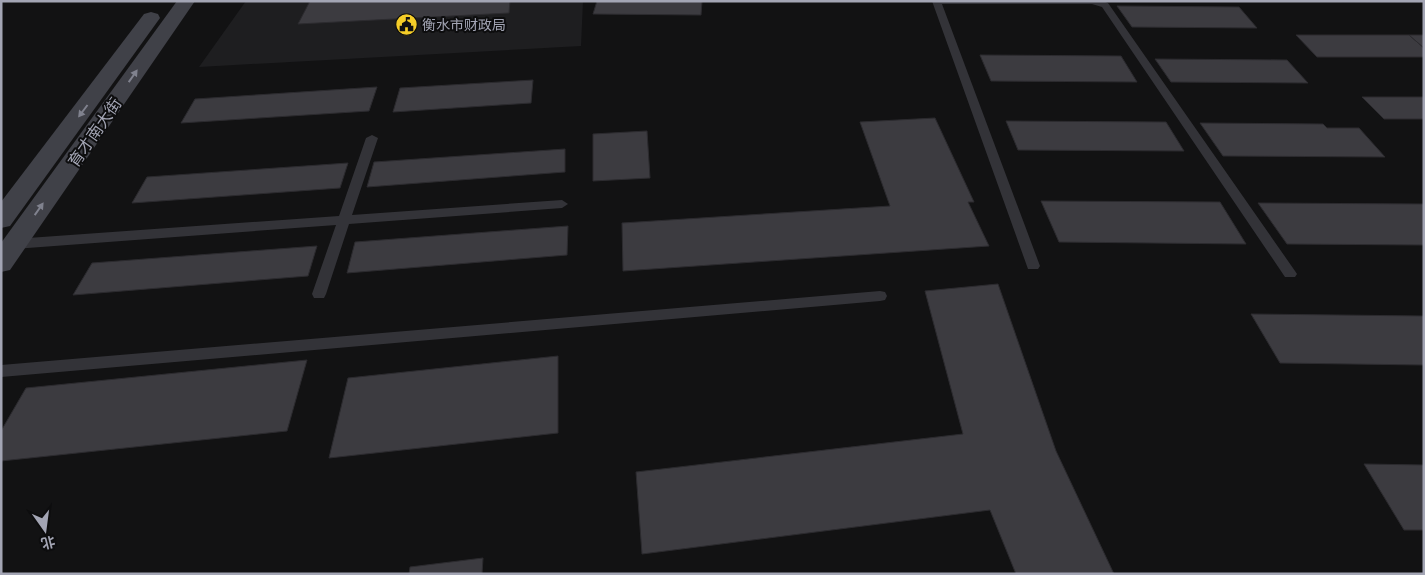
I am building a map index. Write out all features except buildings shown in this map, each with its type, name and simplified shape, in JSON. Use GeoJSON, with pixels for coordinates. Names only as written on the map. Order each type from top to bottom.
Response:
{"type":"FeatureCollection","features":[{"type":"Feature","properties":{"kind":"main road","name":"育才南大街"},"geometry":{"type":"LineString","coordinates":[[1,220],[164,1]]}},
{"type":"Feature","properties":{"kind":"main road","name":"育才南大街"},"geometry":{"type":"LineString","coordinates":[[1,263],[186,1]]}},
{"type":"Feature","properties":{"kind":"lane"},"geometry":{"type":"LineString","coordinates":[[1033,266],[936,1],[1093,2],[1105,5],[1290,274]]}},
{"type":"Feature","properties":{"kind":"lane"},"geometry":{"type":"LineString","coordinates":[[319,294],[372,138]]}},
{"type":"Feature","properties":{"kind":"lane"},"geometry":{"type":"LineString","coordinates":[[14,244],[562,204]]}},
{"type":"Feature","properties":{"kind":"lane"},"geometry":{"type":"LineString","coordinates":[[1,371],[880,296]]}},
{"type":"Feature","properties":{"kind":"shaded area","name":"衡水市财政局"},"geometry":{"type":"Polygon","coordinates":[[[246,1],[583,1],[581,46],[199,67],[246,1]]]}},
{"type":"Feature","properties":{"kind":"place","name":"衡水市财政局"},"geometry":{"type":"Point","coordinates":[406,24]}}]}
